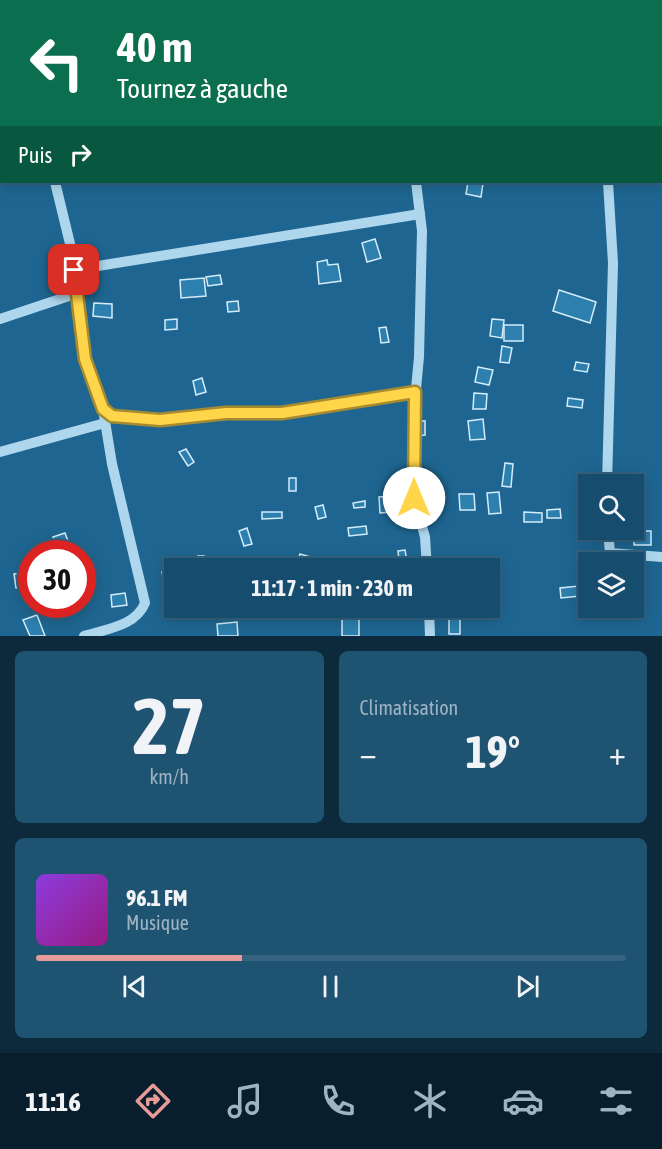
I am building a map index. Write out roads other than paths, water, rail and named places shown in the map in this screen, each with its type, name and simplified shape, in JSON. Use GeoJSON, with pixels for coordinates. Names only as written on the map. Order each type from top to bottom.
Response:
{"type":"FeatureCollection","features":[{"type":"Feature","properties":{"kind":"street"},"geometry":{"type":"LineString","coordinates":[[55,183],[72,252],[75,294],[85,359],[103,409],[145,603],[140,614],[131,621],[84,636]]}},
{"type":"Feature","properties":{"kind":"street"},"geometry":{"type":"LineString","coordinates":[[416,183],[423,231],[419,357],[415,392],[414,498],[425,537],[426,558]]}},
{"type":"Feature","properties":{"kind":"street"},"geometry":{"type":"LineString","coordinates":[[607,474],[613,263],[608,183]]}},
{"type":"Feature","properties":{"kind":"street"},"geometry":{"type":"LineString","coordinates":[[74,270],[420,214]]}},
{"type":"Feature","properties":{"kind":"street"},"geometry":{"type":"LineString","coordinates":[[0,319],[75,294]]}},
{"type":"Feature","properties":{"kind":"street"},"geometry":{"type":"LineString","coordinates":[[103,409],[120,418],[160,420],[226,413],[282,413],[415,392]]}},
{"type":"Feature","properties":{"kind":"street"},"geometry":{"type":"LineString","coordinates":[[0,452],[105,423]]}},
{"type":"Feature","properties":{"kind":"street"},"geometry":{"type":"LineString","coordinates":[[609,540],[610,553],[662,557]]}},
{"type":"Feature","properties":{"kind":"street"},"geometry":{"type":"LineString","coordinates":[[429,618],[430,636]]}}]}
